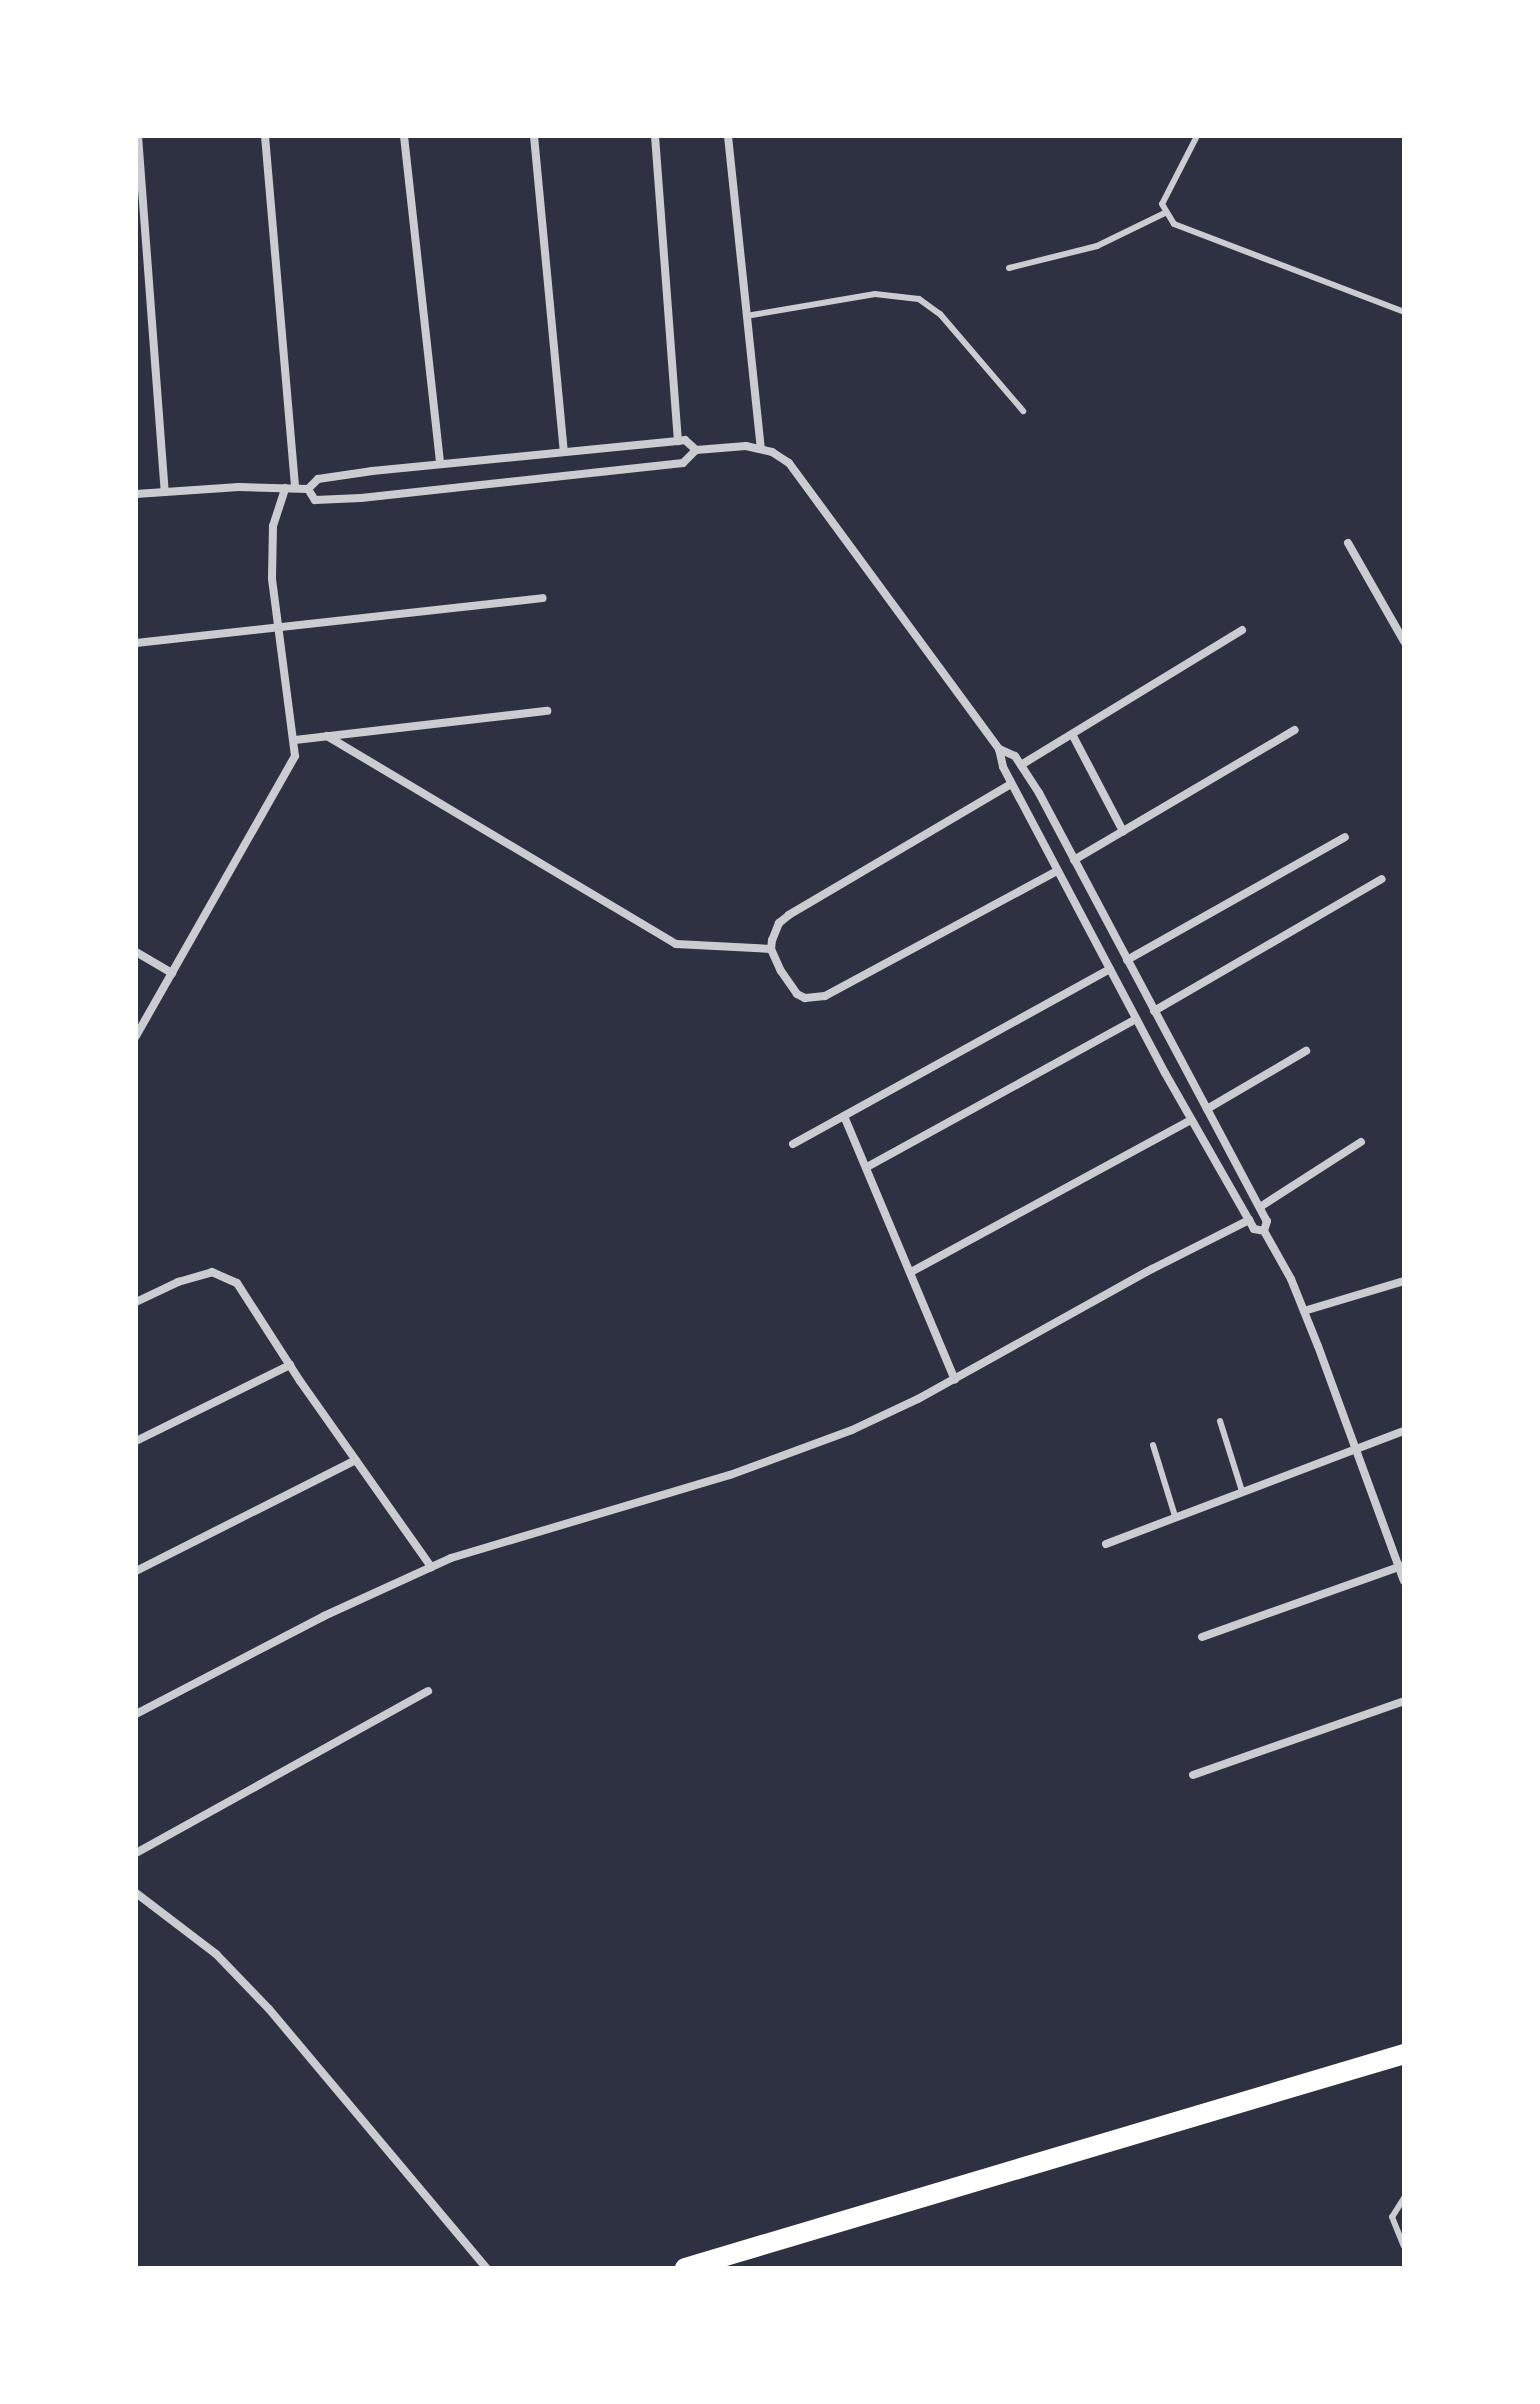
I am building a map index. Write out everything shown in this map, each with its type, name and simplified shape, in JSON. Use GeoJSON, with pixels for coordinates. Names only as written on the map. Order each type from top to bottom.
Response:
{"type":"FeatureCollection","features":[{"type":"Feature","properties":{"kind":"main road"},"geometry":{"type":"LineString","coordinates":[[685,2268],[1404,2054]]}},
{"type":"Feature","properties":{"kind":"street"},"geometry":{"type":"LineString","coordinates":[[138,136],[165,491]]}},
{"type":"Feature","properties":{"kind":"street"},"geometry":{"type":"LineString","coordinates":[[265,136],[295,488]]}},
{"type":"Feature","properties":{"kind":"street"},"geometry":{"type":"LineString","coordinates":[[404,136],[440,464]]}},
{"type":"Feature","properties":{"kind":"street"},"geometry":{"type":"LineString","coordinates":[[534,136],[564,452]]}},
{"type":"Feature","properties":{"kind":"street"},"geometry":{"type":"LineString","coordinates":[[655,136],[678,441]]}},
{"type":"Feature","properties":{"kind":"street"},"geometry":{"type":"LineString","coordinates":[[728,136],[761,448]]}},
{"type":"Feature","properties":{"kind":"street"},"geometry":{"type":"LineString","coordinates":[[136,494],[308,489],[318,479],[685,440],[696,450]]}},
{"type":"Feature","properties":{"kind":"street"},"geometry":{"type":"LineString","coordinates":[[308,489],[315,500],[361,498],[683,463],[696,450],[761,448],[789,463],[999,749],[1011,784],[1191,1120],[1254,1229],[1264,1231]]}},
{"type":"Feature","properties":{"kind":"street"},"geometry":{"type":"LineString","coordinates":[[136,1036],[293,764],[295,740],[278,630],[271,547],[285,488]]}},
{"type":"Feature","properties":{"kind":"street"},"geometry":{"type":"LineString","coordinates":[[1348,543],[1404,641]]}},
{"type":"Feature","properties":{"kind":"street"},"geometry":{"type":"LineString","coordinates":[[136,643],[278,630],[543,598]]}},
{"type":"Feature","properties":{"kind":"street"},"geometry":{"type":"LineString","coordinates":[[1021,765],[1242,630]]}},
{"type":"Feature","properties":{"kind":"street"},"geometry":{"type":"LineString","coordinates":[[295,740],[547,711]]}},
{"type":"Feature","properties":{"kind":"street"},"geometry":{"type":"LineString","coordinates":[[1074,860],[1295,730]]}},
{"type":"Feature","properties":{"kind":"street"},"geometry":{"type":"LineString","coordinates":[[1072,734],[1123,831]]}},
{"type":"Feature","properties":{"kind":"street"},"geometry":{"type":"LineString","coordinates":[[327,736],[676,944],[771,949]]}},
{"type":"Feature","properties":{"kind":"street"},"geometry":{"type":"LineString","coordinates":[[999,749],[1015,756],[1021,765],[1267,1221],[1264,1231],[1291,1279],[1304,1311],[1404,1581]]}},
{"type":"Feature","properties":{"kind":"street"},"geometry":{"type":"LineString","coordinates":[[1011,784],[799,908],[779,923],[771,949],[797,994],[805,998],[825,996],[1057,871]]}},
{"type":"Feature","properties":{"kind":"street"},"geometry":{"type":"LineString","coordinates":[[1127,960],[1345,837]]}},
{"type":"Feature","properties":{"kind":"street"},"geometry":{"type":"LineString","coordinates":[[1154,1011],[1382,879]]}},
{"type":"Feature","properties":{"kind":"street"},"geometry":{"type":"LineString","coordinates":[[136,952],[172,973]]}},
{"type":"Feature","properties":{"kind":"street"},"geometry":{"type":"LineString","coordinates":[[793,1144],[1110,969]]}},
{"type":"Feature","properties":{"kind":"street"},"geometry":{"type":"LineString","coordinates":[[867,1167],[1136,1019]]}},
{"type":"Feature","properties":{"kind":"street"},"geometry":{"type":"LineString","coordinates":[[1207,1109],[1306,1051]]}},
{"type":"Feature","properties":{"kind":"street"},"geometry":{"type":"LineString","coordinates":[[844,1116],[955,1380]]}},
{"type":"Feature","properties":{"kind":"street"},"geometry":{"type":"LineString","coordinates":[[911,1272],[1191,1120]]}},
{"type":"Feature","properties":{"kind":"street"},"geometry":{"type":"LineString","coordinates":[[1260,1207],[1361,1142]]}},
{"type":"Feature","properties":{"kind":"street"},"geometry":{"type":"LineString","coordinates":[[136,1714],[324,1616],[431,1567],[480,1548],[730,1475],[803,1450],[955,1380],[1152,1269],[1249,1220]]}},
{"type":"Feature","properties":{"kind":"street"},"geometry":{"type":"LineString","coordinates":[[136,1302],[196,1275],[212,1272],[237,1283],[290,1365],[431,1567]]}},
{"type":"Feature","properties":{"kind":"street"},"geometry":{"type":"LineString","coordinates":[[1304,1311],[1404,1281]]}},
{"type":"Feature","properties":{"kind":"street"},"geometry":{"type":"LineString","coordinates":[[136,1441],[290,1365]]}},
{"type":"Feature","properties":{"kind":"street"},"geometry":{"type":"LineString","coordinates":[[1106,1544],[1354,1447],[1404,1431]]}},
{"type":"Feature","properties":{"kind":"street"},"geometry":{"type":"LineString","coordinates":[[136,1571],[356,1460]]}},
{"type":"Feature","properties":{"kind":"street"},"geometry":{"type":"LineString","coordinates":[[1202,1637],[1401,1566]]}},
{"type":"Feature","properties":{"kind":"street"},"geometry":{"type":"LineString","coordinates":[[136,1853],[428,1691]]}},
{"type":"Feature","properties":{"kind":"street"},"geometry":{"type":"LineString","coordinates":[[1193,1775],[1404,1701]]}},
{"type":"Feature","properties":{"kind":"street"},"geometry":{"type":"LineString","coordinates":[[136,1893],[216,1954],[269,2009],[486,2268]]}},
{"type":"Feature","properties":{"kind":"lane"},"geometry":{"type":"LineString","coordinates":[[1197,136],[1165,192],[1162,204],[1165,213],[1183,228],[1404,312]]}},
{"type":"Feature","properties":{"kind":"lane"},"geometry":{"type":"LineString","coordinates":[[1009,268],[1097,246],[1165,213]]}},
{"type":"Feature","properties":{"kind":"lane"},"geometry":{"type":"LineString","coordinates":[[746,316],[875,294],[919,299],[940,314],[1023,411]]}},
{"type":"Feature","properties":{"kind":"lane"},"geometry":{"type":"LineString","coordinates":[[1220,1421],[1242,1491]]}},
{"type":"Feature","properties":{"kind":"lane"},"geometry":{"type":"LineString","coordinates":[[1153,1445],[1175,1516]]}},
{"type":"Feature","properties":{"kind":"lane"},"geometry":{"type":"LineString","coordinates":[[1404,2198],[1392,2217],[1404,2246]]}}]}
